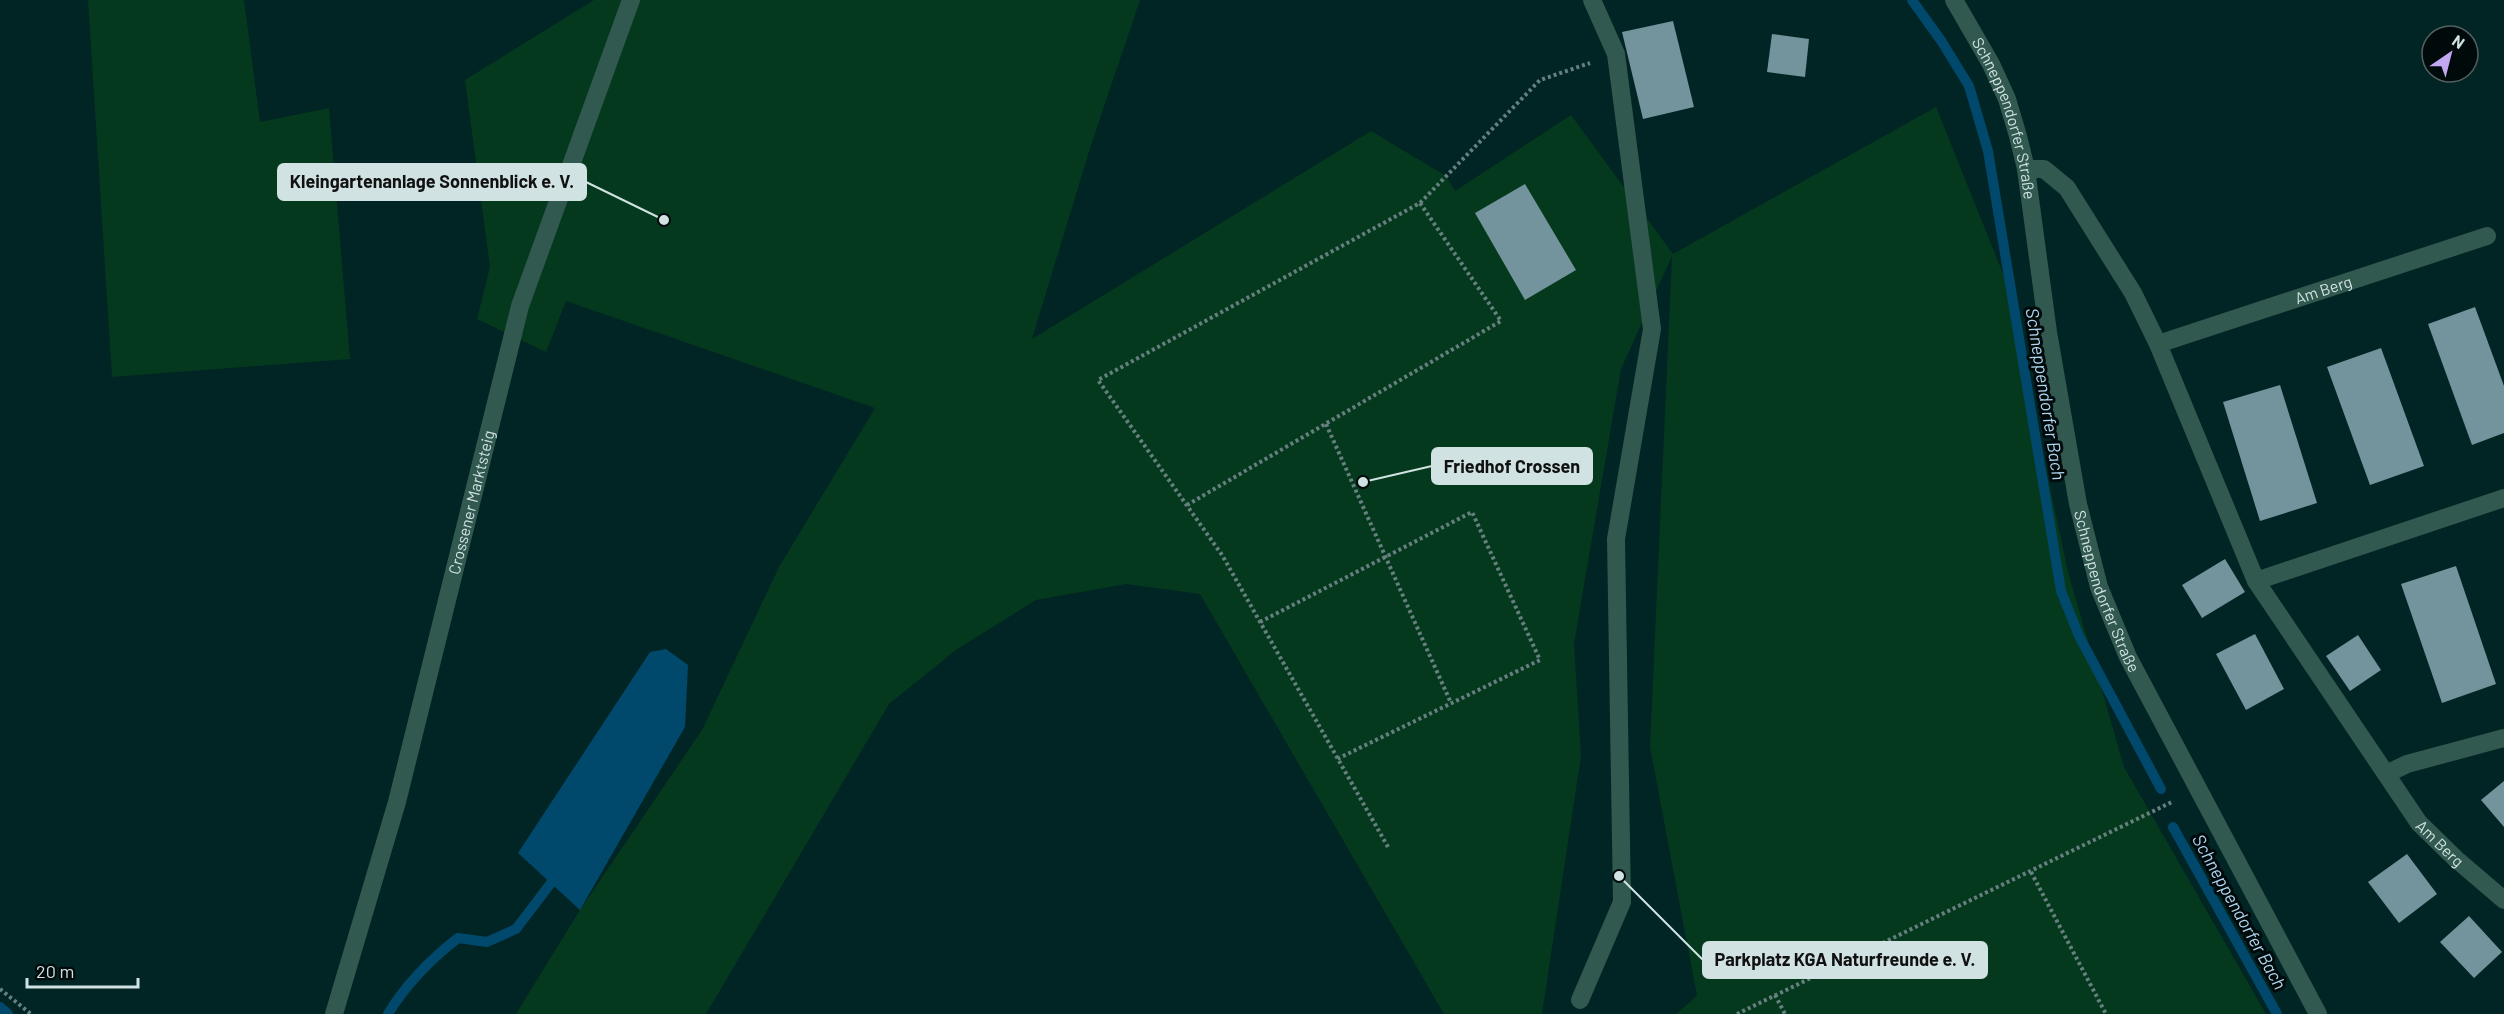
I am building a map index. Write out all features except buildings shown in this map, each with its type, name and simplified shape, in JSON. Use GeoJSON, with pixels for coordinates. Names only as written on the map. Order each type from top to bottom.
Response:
{"type":"FeatureCollection","features":[{"type":"Feature","properties":{"kind":"street","name":"Crossener Marktsteig"},"geometry":{"type":"LineString","coordinates":[[334,1014],[397,802],[520,306],[631,0]]}},
{"type":"Feature","properties":{"kind":"street"},"geometry":{"type":"LineString","coordinates":[[1580,1000],[1622,902],[1616,538],[1652,329],[1616,54],[1592,0]]}},
{"type":"Feature","properties":{"kind":"street","name":"Schneppendorfer Straße"},"geometry":{"type":"LineString","coordinates":[[1954,0],[1991,64],[2007,99],[2026,169],[2048,332],[2078,504],[2099,587],[2128,657],[2318,1014]]}},
{"type":"Feature","properties":{"kind":"street","name":"Am Berg"},"geometry":{"type":"LineString","coordinates":[[2026,169],[2044,169],[2067,189],[2133,293],[2158,344],[2256,581],[2420,823],[2456,860],[2504,900]]}},
{"type":"Feature","properties":{"kind":"street","name":"Am Berg"},"geometry":{"type":"LineString","coordinates":[[2158,344],[2487,236]]}},
{"type":"Feature","properties":{"kind":"street"},"geometry":{"type":"LineString","coordinates":[[2256,581],[2504,498]]}},
{"type":"Feature","properties":{"kind":"street"},"geometry":{"type":"LineString","coordinates":[[2386,774],[2407,764],[2504,738]]}},
{"type":"Feature","properties":{"kind":"path"},"geometry":{"type":"LineString","coordinates":[[1388,847],[1222,555],[1098,380],[1420,202],[1540,80],[1616,54]]}},
{"type":"Feature","properties":{"kind":"path"},"geometry":{"type":"LineString","coordinates":[[1186,506],[1501,321],[1420,202]]}},
{"type":"Feature","properties":{"kind":"path"},"geometry":{"type":"LineString","coordinates":[[1326,424],[1451,704]]}},
{"type":"Feature","properties":{"kind":"path"},"geometry":{"type":"LineString","coordinates":[[1260,622],[1472,512],[1540,660],[1337,759]]}},
{"type":"Feature","properties":{"kind":"path"},"geometry":{"type":"LineString","coordinates":[[1737,1014],[2199,789]]}},
{"type":"Feature","properties":{"kind":"path"},"geometry":{"type":"LineString","coordinates":[[2031,872],[2106,1014]]}},
{"type":"Feature","properties":{"kind":"path"},"geometry":{"type":"LineString","coordinates":[[0,989],[31,1014]]}},
{"type":"Feature","properties":{"kind":"path"},"geometry":{"type":"LineString","coordinates":[[1775,995],[1785,1014]]}},
{"type":"Feature","properties":{"kind":"green space"},"geometry":{"type":"Polygon","coordinates":[[[88,0],[244,0],[260,122],[329,108],[350,359],[112,377],[88,0]]]}},
{"type":"Feature","properties":{"kind":"green space"},"geometry":{"type":"Polygon","coordinates":[[[594,0],[1140,0],[1091,145],[1032,339],[1371,131],[1446,176],[1455,191],[1571,115],[1673,254],[1936,107],[2006,281],[2068,572],[2124,767],[2266,1014],[1676,1014],[1697,996],[1650,747],[1672,256],[1621,369],[1574,644],[1581,756],[1542,1014],[1444,1014],[1200,594],[1126,584],[1036,600],[956,650],[889,704],[706,1014],[516,1014],[580,910],[702,730],[779,567],[875,408],[566,301],[546,352],[477,319],[490,267],[465,80],[594,0]]]}},
{"type":"Feature","properties":{"kind":"water"},"geometry":{"type":"Polygon","coordinates":[[[666,649],[688,665],[685,727],[580,910],[518,853],[650,652],[666,649]]]}},
{"type":"Feature","properties":{"kind":"waterway","name":"Schneppendorfer Bach"},"geometry":{"type":"LineString","coordinates":[[1912,0],[1942,42],[1969,86],[1988,151],[2061,591],[2079,636],[2161,789]]}},
{"type":"Feature","properties":{"kind":"waterway","name":"Schneppendorfer Bach"},"geometry":{"type":"LineString","coordinates":[[2173,827],[2277,1014]]}},
{"type":"Feature","properties":{"kind":"waterway"},"geometry":{"type":"LineString","coordinates":[[388,1014],[420,973],[458,938],[487,942],[516,929],[551,883]]}},
{"type":"Feature","properties":{"kind":"waterway"},"geometry":{"type":"LineString","coordinates":[[0,1007],[8,1014]]}},
{"type":"Feature","properties":{"kind":"place","name":"Kleingartenanlage Sonnenblick e. V."},"geometry":{"type":"Point","coordinates":[664,220]}},
{"type":"Feature","properties":{"kind":"place","name":"Friedhof Crossen"},"geometry":{"type":"Point","coordinates":[1363,482]}},
{"type":"Feature","properties":{"kind":"place","name":"Parkplatz KGA Naturfreunde e. V."},"geometry":{"type":"Point","coordinates":[1619,876]}}]}
